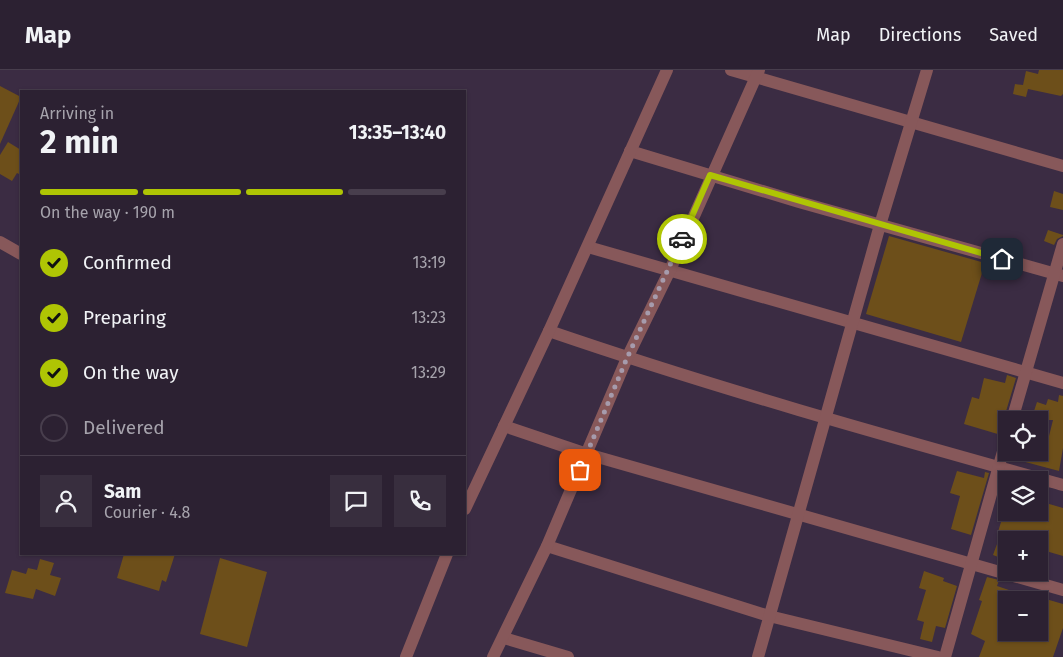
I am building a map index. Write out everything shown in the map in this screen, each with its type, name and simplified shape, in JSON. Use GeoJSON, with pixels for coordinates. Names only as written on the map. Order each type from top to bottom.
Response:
{"type":"FeatureCollection","features":[{"type":"Feature","properties":{"kind":"street"},"geometry":{"type":"LineString","coordinates":[[466,507],[588,247],[668,70]]}},
{"type":"Feature","properties":{"kind":"street"},"geometry":{"type":"LineString","coordinates":[[731,70],[757,74],[910,122],[1063,166]]}},
{"type":"Feature","properties":{"kind":"street"},"geometry":{"type":"LineString","coordinates":[[758,657],[797,514],[827,417],[852,322],[926,70]]}},
{"type":"Feature","properties":{"kind":"street"},"geometry":{"type":"LineString","coordinates":[[493,657],[504,638],[547,546],[627,358],[670,270],[710,175],[757,74]]}},
{"type":"Feature","properties":{"kind":"street"},"geometry":{"type":"LineString","coordinates":[[630,151],[880,225],[1059,275]]}},
{"type":"Feature","properties":{"kind":"street"},"geometry":{"type":"LineString","coordinates":[[0,242],[20,253]]}},
{"type":"Feature","properties":{"kind":"street"},"geometry":{"type":"LineString","coordinates":[[1015,411],[1059,275],[1063,244]]}},
{"type":"Feature","properties":{"kind":"street"},"geometry":{"type":"LineString","coordinates":[[588,247],[1063,383]]}},
{"type":"Feature","properties":{"kind":"street"},"geometry":{"type":"LineString","coordinates":[[549,331],[627,358],[1063,485]]}},
{"type":"Feature","properties":{"kind":"street"},"geometry":{"type":"LineString","coordinates":[[504,426],[587,454],[1063,590]]}},
{"type":"Feature","properties":{"kind":"street"},"geometry":{"type":"LineString","coordinates":[[945,657],[973,564],[1001,461]]}},
{"type":"Feature","properties":{"kind":"street"},"geometry":{"type":"LineString","coordinates":[[547,546],[769,616],[938,657]]}},
{"type":"Feature","properties":{"kind":"street"},"geometry":{"type":"LineString","coordinates":[[406,657],[447,555]]}},
{"type":"Feature","properties":{"kind":"street"},"geometry":{"type":"LineString","coordinates":[[504,638],[568,657]]}},
{"type":"Feature","properties":{"kind":"building"},"geometry":{"type":"Polygon","coordinates":[[[1039,70],[1063,70],[1063,94],[1061,96],[1028,89],[1026,97],[1013,94],[1015,84],[1023,85],[1026,71],[1038,74],[1039,70]]]}},
{"type":"Feature","properties":{"kind":"building"},"geometry":{"type":"Polygon","coordinates":[[[0,86],[20,96],[20,99],[0,144],[0,86]]]}},
{"type":"Feature","properties":{"kind":"building"},"geometry":{"type":"Polygon","coordinates":[[[8,142],[20,149],[20,174],[17,173],[12,181],[0,174],[0,155],[8,142]]]}},
{"type":"Feature","properties":{"kind":"building"},"geometry":{"type":"Polygon","coordinates":[[[1054,191],[1063,194],[1063,210],[1050,207],[1054,191]]]}},
{"type":"Feature","properties":{"kind":"building"},"geometry":{"type":"Polygon","coordinates":[[[1048,230],[1063,235],[1057,239],[1054,245],[1044,241],[1048,230]]]}},
{"type":"Feature","properties":{"kind":"building"},"geometry":{"type":"Polygon","coordinates":[[[889,236],[985,263],[961,342],[866,314],[889,236]]]}},
{"type":"Feature","properties":{"kind":"building"},"geometry":{"type":"Polygon","coordinates":[[[1007,375],[1016,378],[1006,411],[998,411],[998,434],[964,424],[972,397],[979,399],[984,378],[1005,383],[1007,375]]]}},
{"type":"Feature","properties":{"kind":"building"},"geometry":{"type":"Polygon","coordinates":[[[1059,395],[1063,396],[1063,448],[1059,471],[1021,461],[1048,461],[1048,440],[1053,420],[1048,420],[1048,411],[1034,411],[1037,402],[1046,405],[1048,399],[1058,402],[1059,395]]]}},
{"type":"Feature","properties":{"kind":"building"},"geometry":{"type":"Polygon","coordinates":[[[957,471],[984,478],[985,472],[989,473],[971,535],[951,529],[960,496],[950,493],[957,471]]]}},
{"type":"Feature","properties":{"kind":"building"},"geometry":{"type":"Polygon","coordinates":[[[1048,504],[1063,508],[1063,556],[1048,552],[1048,531],[998,531],[1001,521],[1048,521],[1048,504]]]}},
{"type":"Feature","properties":{"kind":"building"},"geometry":{"type":"Polygon","coordinates":[[[998,541],[998,557],[993,555],[998,541]]]}},
{"type":"Feature","properties":{"kind":"building"},"geometry":{"type":"Polygon","coordinates":[[[124,555],[175,555],[166,582],[162,580],[159,591],[117,578],[124,555]]]}},
{"type":"Feature","properties":{"kind":"building"},"geometry":{"type":"Polygon","coordinates":[[[220,558],[267,572],[247,647],[200,634],[220,558]]]}},
{"type":"Feature","properties":{"kind":"building"},"geometry":{"type":"Polygon","coordinates":[[[40,559],[54,563],[50,575],[61,578],[55,596],[36,589],[33,599],[5,593],[12,570],[26,574],[28,568],[37,570],[40,559]]]}},
{"type":"Feature","properties":{"kind":"building"},"geometry":{"type":"Polygon","coordinates":[[[924,571],[944,578],[943,581],[957,586],[945,628],[936,626],[932,642],[920,639],[924,622],[917,620],[926,590],[919,588],[924,571]]]}},
{"type":"Feature","properties":{"kind":"building"},"geometry":{"type":"Polygon","coordinates":[[[987,577],[998,580],[997,586],[1012,591],[998,591],[998,641],[1048,641],[1048,600],[1063,604],[1063,628],[1053,657],[979,657],[985,641],[971,634],[982,601],[979,600],[987,577]]]}},
{"type":"Feature","properties":{"kind":"way so far"},"geometry":{"type":"LineString","coordinates":[[580,470],[627,358],[670,270],[682,239]]}},
{"type":"Feature","properties":{"kind":"route"},"geometry":{"type":"LineString","coordinates":[[682,239],[710,175],[1002,259]]}}]}
